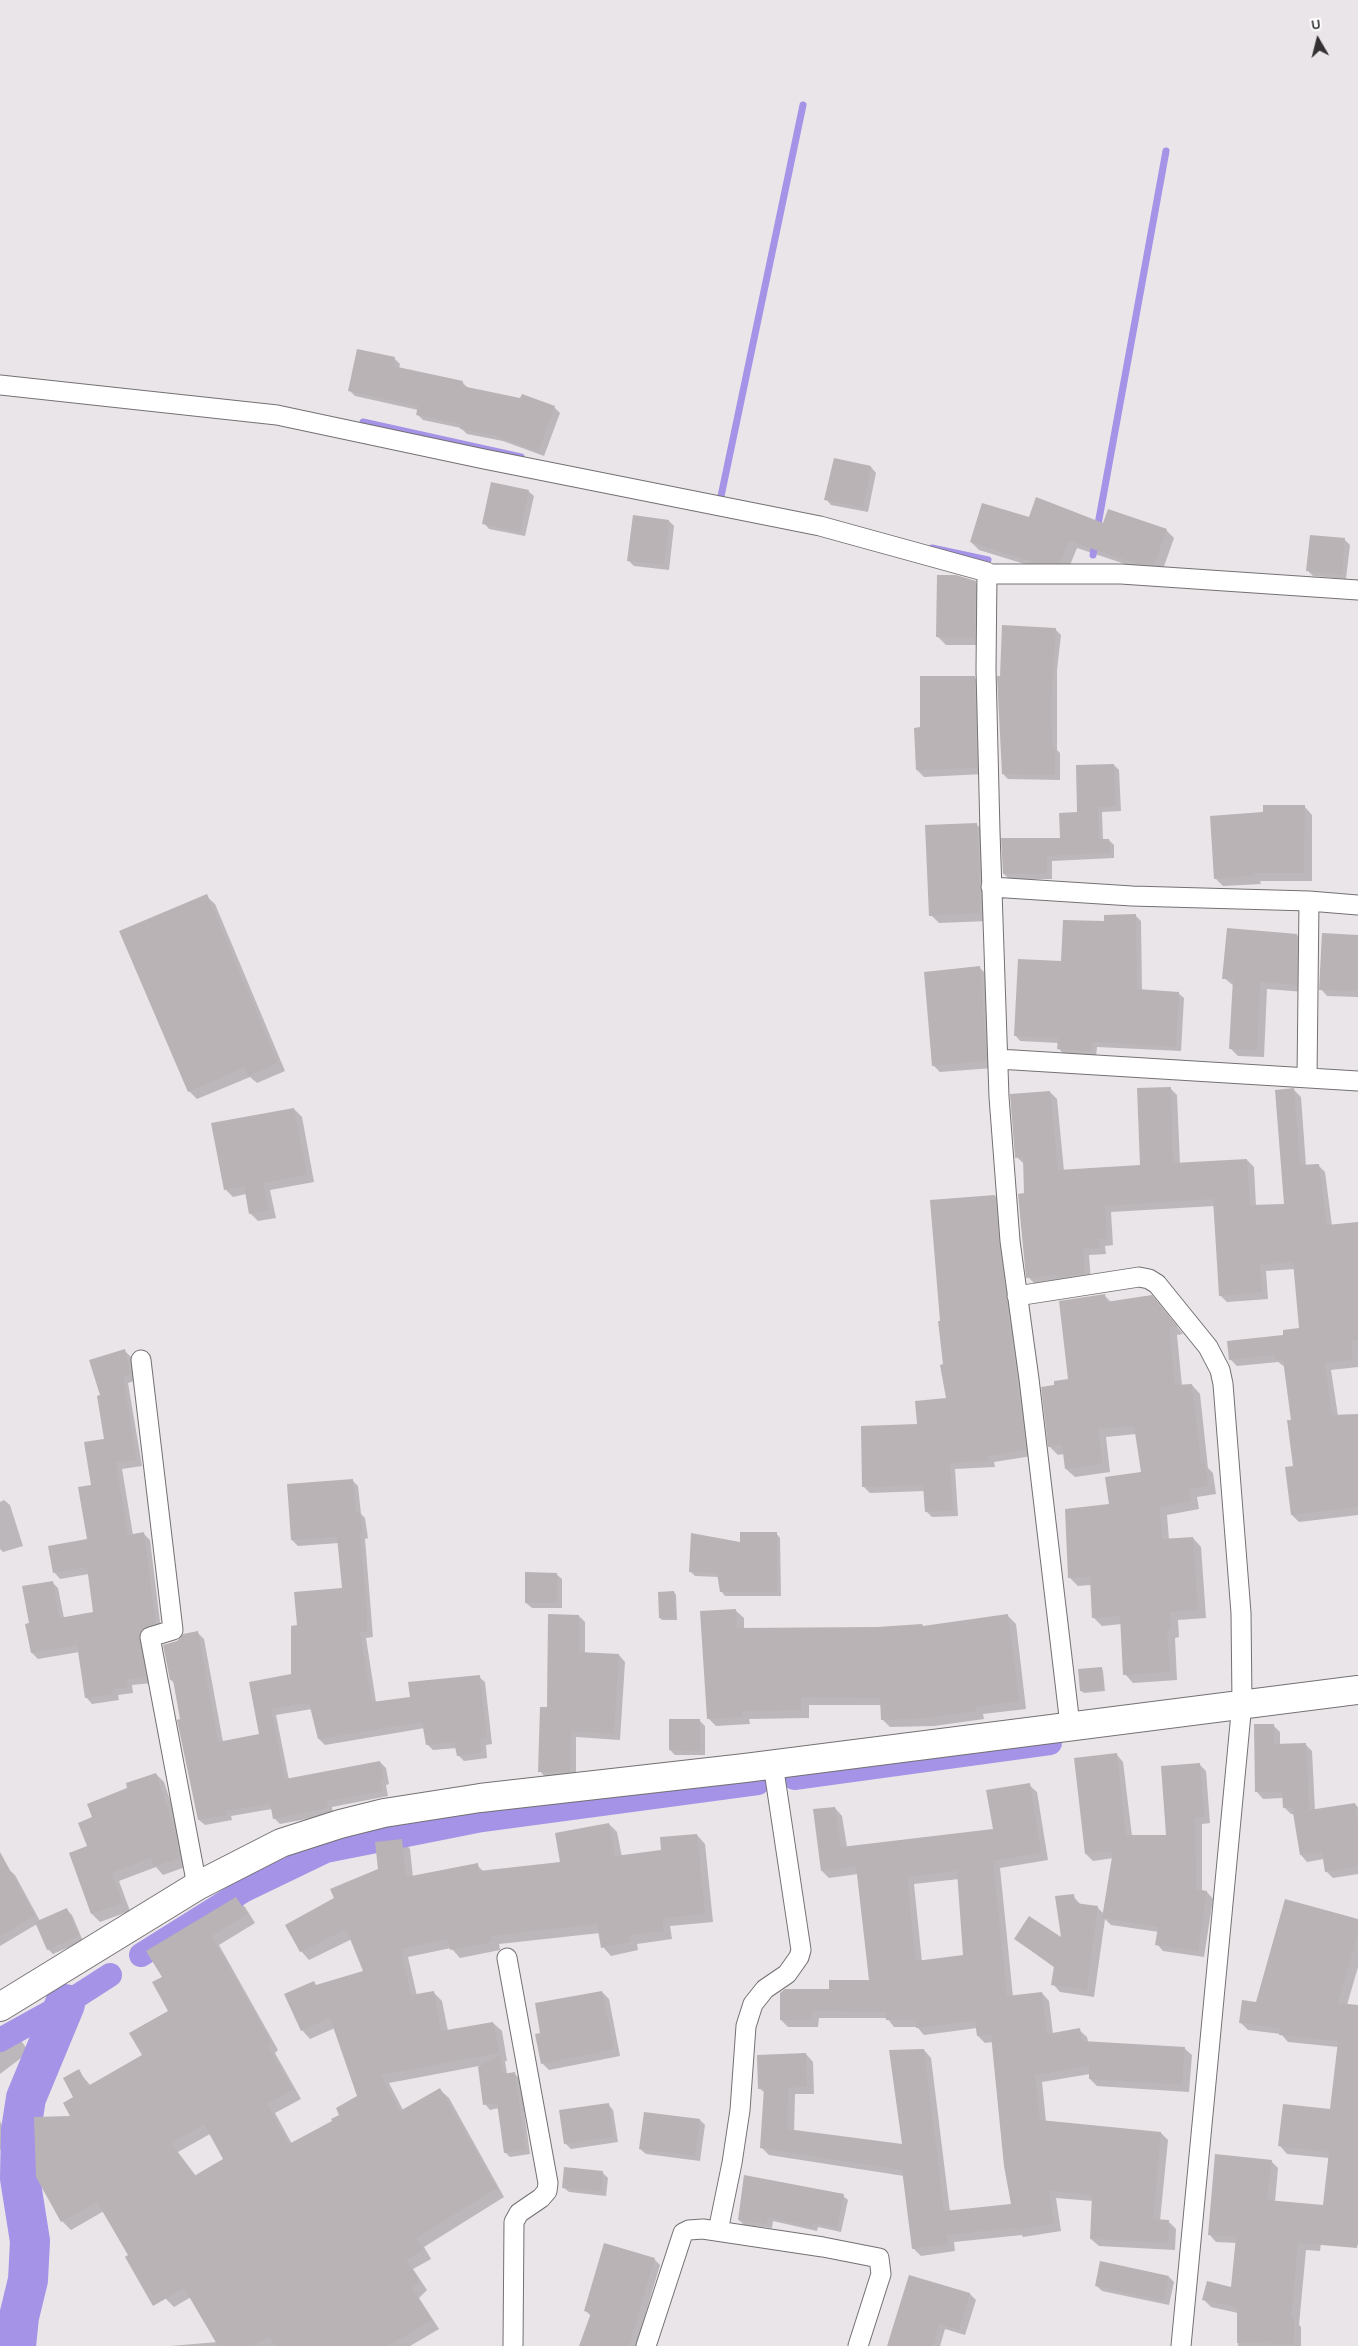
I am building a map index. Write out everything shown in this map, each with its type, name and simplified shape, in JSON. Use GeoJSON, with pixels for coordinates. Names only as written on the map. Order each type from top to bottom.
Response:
{"type":"FeatureCollection","features":[{"type":"Feature","properties":{"kind":"main road"},"geometry":{"type":"LineString","coordinates":[[0,2006],[197,1886],[281,1844],[340,1824],[384,1813],[480,1798],[773,1764],[1242,1703],[1358,1690]]}},
{"type":"Feature","properties":{"kind":"street"},"geometry":{"type":"LineString","coordinates":[[0,385],[277,415],[484,460],[820,526],[982,569],[988,574],[1121,574],[1358,590]]}},
{"type":"Feature","properties":{"kind":"street"},"geometry":{"type":"LineString","coordinates":[[988,574],[986,670],[991,887],[998,1058],[1010,1241],[1037,1440],[1070,1726]]}},
{"type":"Feature","properties":{"kind":"street"},"geometry":{"type":"LineString","coordinates":[[991,887],[1132,896],[1309,901],[1358,905]]}},
{"type":"Feature","properties":{"kind":"street"},"geometry":{"type":"LineString","coordinates":[[1308,1078],[1309,901]]}},
{"type":"Feature","properties":{"kind":"street"},"geometry":{"type":"LineString","coordinates":[[998,1058],[1358,1081]]}},
{"type":"Feature","properties":{"kind":"street"},"geometry":{"type":"LineString","coordinates":[[1017,1296],[1139,1277],[1149,1279],[1158,1284],[1208,1347],[1222,1377],[1227,1418],[1241,1612],[1242,1703],[1181,2346]]}},
{"type":"Feature","properties":{"kind":"street"},"geometry":{"type":"LineString","coordinates":[[141,1360],[173,1630],[150,1638],[197,1886]]}},
{"type":"Feature","properties":{"kind":"street"},"geometry":{"type":"LineString","coordinates":[[718,2231],[732,2163],[749,2019],[753,2004],[765,1989],[787,1974],[796,1964],[801,1950],[773,1764]]}},
{"type":"Feature","properties":{"kind":"street"},"geometry":{"type":"LineString","coordinates":[[507,1958],[548,2183],[546,2191],[541,2198],[518,2213],[514,2222],[513,2346]]}},
{"type":"Feature","properties":{"kind":"street"},"geometry":{"type":"LineString","coordinates":[[646,2346],[684,2233],[689,2230],[703,2229],[879,2258],[880,2274],[858,2346]]}},
{"type":"Feature","properties":{"kind":"building"},"geometry":{"type":"Polygon","coordinates":[[[357,349],[395,357],[393,366],[463,381],[462,386],[520,398],[522,394],[555,406],[538,452],[496,436],[460,429],[461,424],[416,415],[418,406],[348,391],[357,349]]]}},
{"type":"Feature","properties":{"kind":"building"},"geometry":{"type":"Polygon","coordinates":[[[834,458],[871,466],[863,508],[824,500],[834,458]]]}},
{"type":"Feature","properties":{"kind":"building"},"geometry":{"type":"Polygon","coordinates":[[[491,482],[529,490],[520,532],[482,524],[491,482]]]}},
{"type":"Feature","properties":{"kind":"building"},"geometry":{"type":"Polygon","coordinates":[[[1036,497],[1103,523],[1108,509],[1167,529],[1154,565],[1137,564],[1069,541],[1060,563],[1035,563],[970,542],[982,503],[1029,517],[1036,497]]]}},
{"type":"Feature","properties":{"kind":"building"},"geometry":{"type":"Polygon","coordinates":[[[633,515],[669,520],[664,565],[627,561],[633,515]]]}},
{"type":"Feature","properties":{"kind":"building"},"geometry":{"type":"Polygon","coordinates":[[[1310,535],[1345,538],[1342,575],[1306,571],[1310,535]]]}},
{"type":"Feature","properties":{"kind":"building"},"geometry":{"type":"Polygon","coordinates":[[[937,575],[956,575],[976,581],[975,638],[936,637],[937,575]]]}},
{"type":"Feature","properties":{"kind":"building"},"geometry":{"type":"Polygon","coordinates":[[[1002,625],[1056,628],[1051,708],[1052,747],[1055,747],[1055,775],[1002,774],[997,676],[1000,676],[1002,625]]]}},
{"type":"Feature","properties":{"kind":"building"},"geometry":{"type":"Polygon","coordinates":[[[920,676],[975,676],[977,768],[916,770],[914,728],[920,727],[920,676]]]}},
{"type":"Feature","properties":{"kind":"building"},"geometry":{"type":"Polygon","coordinates":[[[1114,764],[1116,806],[1098,807],[1099,839],[1109,839],[1110,853],[1047,856],[1047,874],[1003,874],[1001,838],[1060,838],[1059,813],[1077,812],[1076,765],[1114,764]]]}},
{"type":"Feature","properties":{"kind":"building"},"geometry":{"type":"Polygon","coordinates":[[[1263,805],[1305,805],[1304,873],[1253,873],[1253,876],[1214,879],[1210,816],[1263,812],[1263,805]]]}},
{"type":"Feature","properties":{"kind":"building"},"geometry":{"type":"Polygon","coordinates":[[[977,823],[981,913],[929,916],[925,825],[977,823]]]}},
{"type":"Feature","properties":{"kind":"building"},"geometry":{"type":"Polygon","coordinates":[[[207,894],[278,1063],[248,1076],[244,1068],[188,1092],[119,931],[207,894]]]}},
{"type":"Feature","properties":{"kind":"building"},"geometry":{"type":"Polygon","coordinates":[[[1136,914],[1137,989],[1179,992],[1176,1047],[1092,1042],[1091,1052],[1057,1049],[1058,1038],[1014,1036],[1018,959],[1061,961],[1063,920],[1104,921],[1104,915],[1136,914]]]}},
{"type":"Feature","properties":{"kind":"building"},"geometry":{"type":"Polygon","coordinates":[[[1227,928],[1297,934],[1297,985],[1260,982],[1257,1050],[1229,1049],[1233,979],[1222,979],[1227,928]]]}},
{"type":"Feature","properties":{"kind":"building"},"geometry":{"type":"Polygon","coordinates":[[[1322,933],[1358,935],[1357,991],[1319,990],[1322,933]]]}},
{"type":"Feature","properties":{"kind":"building"},"geometry":{"type":"Polygon","coordinates":[[[980,966],[987,1061],[932,1066],[924,972],[980,966]]]}},
{"type":"Feature","properties":{"kind":"building"},"geometry":{"type":"Polygon","coordinates":[[[1171,1087],[1173,1163],[1247,1159],[1250,1205],[1284,1204],[1275,1090],[1294,1088],[1300,1165],[1319,1164],[1327,1225],[1358,1222],[1358,1340],[1351,1341],[1353,1360],[1325,1363],[1332,1415],[1358,1414],[1358,1507],[1291,1515],[1285,1467],[1293,1466],[1287,1420],[1291,1420],[1283,1360],[1275,1360],[1274,1355],[1229,1360],[1227,1341],[1283,1335],[1283,1330],[1299,1328],[1293,1262],[1260,1265],[1262,1292],[1219,1296],[1213,1199],[1105,1206],[1107,1239],[1099,1239],[1100,1248],[1083,1249],[1085,1274],[1057,1278],[1056,1275],[1026,1278],[1018,1194],[1024,1193],[1023,1157],[1015,1158],[1010,1094],[1050,1091],[1058,1170],[1140,1165],[1137,1088],[1171,1087]]]}},
{"type":"Feature","properties":{"kind":"building"},"geometry":{"type":"Polygon","coordinates":[[[294,1108],[307,1175],[263,1183],[269,1210],[249,1214],[244,1186],[224,1190],[211,1123],[294,1108]]]}},
{"type":"Feature","properties":{"kind":"building"},"geometry":{"type":"Polygon","coordinates":[[[995,1195],[999,1243],[1026,1450],[988,1456],[989,1461],[950,1463],[953,1510],[925,1512],[923,1485],[862,1487],[861,1426],[917,1424],[915,1401],[946,1398],[940,1365],[943,1364],[938,1321],[940,1321],[930,1200],[995,1195]]]}},
{"type":"Feature","properties":{"kind":"building"},"geometry":{"type":"Polygon","coordinates":[[[1105,1294],[1106,1302],[1152,1295],[1177,1326],[1169,1327],[1175,1385],[1192,1384],[1201,1464],[1205,1463],[1208,1486],[1189,1489],[1191,1501],[1160,1507],[1162,1539],[1193,1537],[1198,1610],[1170,1612],[1171,1629],[1167,1630],[1170,1672],[1123,1675],[1120,1616],[1092,1618],[1090,1577],[1068,1578],[1065,1509],[1109,1504],[1105,1477],[1141,1472],[1134,1426],[1098,1429],[1103,1464],[1065,1469],[1062,1445],[1048,1447],[1041,1387],[1054,1385],[1054,1381],[1068,1379],[1059,1301],[1105,1294]]]}},
{"type":"Feature","properties":{"kind":"building"},"geometry":{"type":"Polygon","coordinates":[[[125,1349],[131,1374],[123,1377],[137,1460],[116,1463],[128,1535],[144,1532],[156,1624],[142,1629],[139,1634],[146,1677],[127,1679],[128,1687],[113,1689],[113,1694],[85,1698],[77,1645],[31,1653],[25,1624],[29,1623],[22,1586],[53,1581],[59,1618],[93,1612],[87,1567],[53,1573],[48,1546],[87,1539],[78,1487],[91,1485],[84,1442],[104,1439],[97,1396],[100,1395],[89,1360],[125,1349]]]}},
{"type":"Feature","properties":{"kind":"building"},"geometry":{"type":"Polygon","coordinates":[[[353,1479],[356,1512],[360,1511],[363,1533],[360,1533],[367,1613],[367,1632],[360,1632],[372,1702],[410,1697],[408,1682],[480,1675],[487,1738],[480,1739],[482,1752],[457,1756],[454,1742],[426,1745],[422,1722],[318,1739],[309,1703],[271,1709],[285,1779],[380,1761],[384,1779],[381,1779],[383,1791],[327,1801],[328,1808],[273,1819],[270,1803],[226,1811],[227,1815],[198,1820],[177,1720],[180,1719],[173,1680],[170,1680],[163,1645],[177,1641],[183,1634],[198,1631],[218,1742],[259,1734],[249,1682],[291,1674],[291,1626],[297,1625],[294,1592],[342,1588],[337,1537],[291,1540],[287,1484],[353,1479]]]}},
{"type":"Feature","properties":{"kind":"building"},"geometry":{"type":"Polygon","coordinates":[[[740,1532],[777,1532],[777,1592],[720,1592],[717,1573],[689,1572],[691,1533],[740,1542],[740,1532]]]}},
{"type":"Feature","properties":{"kind":"building"},"geometry":{"type":"Polygon","coordinates":[[[525,1572],[557,1573],[557,1603],[525,1603],[525,1572]]]}},
{"type":"Feature","properties":{"kind":"building"},"geometry":{"type":"Polygon","coordinates":[[[674,1591],[676,1618],[659,1618],[658,1592],[674,1591]]]}},
{"type":"Feature","properties":{"kind":"building"},"geometry":{"type":"Polygon","coordinates":[[[736,1609],[737,1628],[877,1627],[922,1624],[923,1626],[1008,1614],[1019,1701],[976,1707],[976,1711],[926,1718],[881,1720],[880,1698],[801,1697],[801,1710],[742,1711],[742,1717],[707,1719],[700,1611],[736,1609]]]}},
{"type":"Feature","properties":{"kind":"building"},"geometry":{"type":"Polygon","coordinates":[[[548,1614],[579,1615],[579,1652],[619,1654],[614,1734],[571,1731],[570,1772],[538,1772],[540,1707],[547,1707],[548,1614]]]}},
{"type":"Feature","properties":{"kind":"building"},"geometry":{"type":"Polygon","coordinates":[[[1102,1667],[1104,1690],[1080,1691],[1078,1669],[1102,1667]]]}},
{"type":"Feature","properties":{"kind":"building"},"geometry":{"type":"Polygon","coordinates":[[[669,1719],[700,1719],[700,1751],[669,1750],[669,1719]]]}},
{"type":"Feature","properties":{"kind":"building"},"geometry":{"type":"Polygon","coordinates":[[[1254,1724],[1274,1724],[1274,1744],[1306,1743],[1309,1810],[1355,1803],[1358,1819],[1358,1866],[1325,1872],[1322,1852],[1300,1855],[1292,1807],[1283,1808],[1282,1792],[1255,1792],[1254,1724]]]}},
{"type":"Feature","properties":{"kind":"building"},"geometry":{"type":"Polygon","coordinates":[[[1117,1753],[1126,1835],[1166,1835],[1161,1766],[1200,1763],[1204,1817],[1195,1817],[1196,1889],[1207,1891],[1198,1951],[1155,1945],[1158,1927],[1102,1918],[1113,1851],[1085,1854],[1074,1758],[1117,1753]]]}},
{"type":"Feature","properties":{"kind":"building"},"geometry":{"type":"Polygon","coordinates":[[[156,1773],[174,1827],[180,1858],[154,1867],[151,1858],[112,1873],[123,1903],[91,1914],[69,1853],[87,1846],[78,1823],[92,1817],[87,1804],[127,1788],[126,1783],[156,1773]]]}},
{"type":"Feature","properties":{"kind":"building"},"geometry":{"type":"Polygon","coordinates":[[[1030,1783],[1041,1853],[993,1861],[1007,1996],[1042,1992],[1047,2034],[1080,2028],[1082,2041],[1185,2047],[1182,2085],[1089,2079],[1089,2066],[1035,2075],[1040,2120],[1161,2132],[1153,2219],[1169,2220],[1168,2243],[1090,2239],[1092,2195],[1049,2191],[1054,2224],[1015,2230],[1014,2228],[947,2235],[948,2244],[912,2249],[902,2170],[760,2148],[764,2088],[758,2089],[757,2055],[806,2053],[807,2087],[788,2088],[787,2129],[902,2144],[889,2050],[924,2049],[944,2211],[1011,2204],[1004,2166],[991,2035],[977,2036],[975,2021],[916,2028],[916,2020],[886,2020],[885,2012],[812,2011],[812,2020],[780,2020],[780,1993],[785,1989],[829,1989],[829,1980],[869,1980],[856,1866],[821,1871],[813,1809],[835,1807],[841,1847],[993,1829],[986,1790],[1030,1783]],[[957,1871],[907,1877],[916,1961],[963,1955],[957,1871]]]}},
{"type":"Feature","properties":{"kind":"building"},"geometry":{"type":"Polygon","coordinates":[[[609,1823],[615,1856],[661,1850],[660,1837],[697,1834],[705,1914],[662,1918],[664,1931],[629,1935],[630,1942],[601,1948],[597,1924],[491,1936],[492,1942],[450,1950],[448,1939],[401,1949],[411,1995],[434,1991],[441,2031],[493,2022],[499,2053],[381,2075],[400,2111],[440,2088],[497,2188],[416,2238],[423,2250],[406,2260],[420,2281],[412,2289],[432,2320],[388,2346],[275,2346],[269,2337],[253,2346],[218,2346],[184,2288],[153,2306],[125,2257],[128,2255],[97,2202],[61,2222],[36,2177],[34,2117],[70,2116],[63,2103],[73,2097],[63,2078],[79,2069],[88,2086],[142,2055],[129,2033],[168,2011],[152,1982],[162,1977],[146,1951],[236,1897],[247,1914],[212,1936],[271,2042],[267,2044],[293,2090],[267,2104],[289,2144],[332,2121],[331,2119],[339,2115],[336,2108],[357,2096],[330,2018],[301,2031],[284,1994],[314,1981],[316,1985],[363,1971],[346,1929],[300,1952],[285,1925],[334,1898],[330,1889],[378,1869],[375,1842],[402,1839],[406,1877],[478,1863],[479,1871],[560,1862],[555,1833],[609,1823]],[[204,2124],[171,2143],[194,2176],[223,2159],[204,2124]]]}},
{"type":"Feature","properties":{"kind":"building"},"geometry":{"type":"Polygon","coordinates":[[[0,1852],[35,1916],[0,1936],[0,1852]]]}},
{"type":"Feature","properties":{"kind":"building"},"geometry":{"type":"Polygon","coordinates":[[[1074,1894],[1075,1903],[1098,1906],[1087,1990],[1051,1985],[1054,1966],[1014,1939],[1029,1916],[1061,1937],[1055,1896],[1074,1894]]]}},
{"type":"Feature","properties":{"kind":"building"},"geometry":{"type":"Polygon","coordinates":[[[1285,1899],[1358,1919],[1358,1934],[1338,2003],[1358,2005],[1358,2240],[1357,2248],[1298,2243],[1291,2318],[1294,2318],[1294,2344],[1237,2343],[1237,2307],[1202,2300],[1207,2281],[1231,2287],[1236,2237],[1208,2235],[1215,2154],[1272,2160],[1267,2200],[1323,2205],[1329,2152],[1278,2146],[1283,2104],[1330,2109],[1338,2041],[1279,2035],[1280,2028],[1239,2023],[1242,2000],[1256,2002],[1285,1899]]]}},
{"type":"Feature","properties":{"kind":"building"},"geometry":{"type":"Polygon","coordinates":[[[67,1908],[79,1936],[47,1950],[35,1922],[67,1908]]]}},
{"type":"Feature","properties":{"kind":"building"},"geometry":{"type":"Polygon","coordinates":[[[602,1991],[614,2049],[541,2064],[535,2034],[540,2033],[535,2003],[602,1991]]]}},
{"type":"Feature","properties":{"kind":"building"},"geometry":{"type":"Polygon","coordinates":[[[500,2055],[503,2074],[515,2072],[526,2150],[504,2153],[497,2103],[483,2105],[478,2067],[500,2055]]]}},
{"type":"Feature","properties":{"kind":"building"},"geometry":{"type":"Polygon","coordinates":[[[609,2103],[613,2137],[564,2144],[559,2110],[609,2103]]]}},
{"type":"Feature","properties":{"kind":"building"},"geometry":{"type":"Polygon","coordinates":[[[644,2112],[700,2119],[695,2156],[639,2149],[644,2112]]]}},
{"type":"Feature","properties":{"kind":"building"},"geometry":{"type":"Polygon","coordinates":[[[564,2167],[603,2171],[601,2191],[562,2188],[564,2167]]]}},
{"type":"Feature","properties":{"kind":"building"},"geometry":{"type":"Polygon","coordinates":[[[744,2175],[844,2194],[837,2228],[813,2223],[812,2227],[768,2217],[767,2224],[738,2220],[744,2175]]]}},
{"type":"Feature","properties":{"kind":"building"},"geometry":{"type":"Polygon","coordinates":[[[604,2243],[655,2258],[629,2346],[579,2346],[591,2313],[584,2311],[604,2243]]]}},
{"type":"Feature","properties":{"kind":"building"},"geometry":{"type":"Polygon","coordinates":[[[1100,2261],[1169,2276],[1164,2301],[1095,2286],[1100,2261]]]}},
{"type":"Feature","properties":{"kind":"building"},"geometry":{"type":"Polygon","coordinates":[[[909,2275],[970,2293],[959,2330],[939,2324],[933,2346],[887,2346],[909,2275]]]}},
{"type":"Feature","properties":{"kind":"waterway"},"geometry":{"type":"LineString","coordinates":[[720,501],[803,105]]}},
{"type":"Feature","properties":{"kind":"waterway"},"geometry":{"type":"LineString","coordinates":[[1097,530],[1166,151]]}},
{"type":"Feature","properties":{"kind":"waterway"},"geometry":{"type":"LineString","coordinates":[[363,422],[521,457]]}},
{"type":"Feature","properties":{"kind":"waterway"},"geometry":{"type":"LineString","coordinates":[[1093,555],[1095,541]]}},
{"type":"Feature","properties":{"kind":"waterway"},"geometry":{"type":"LineString","coordinates":[[932,548],[988,560]]}},
{"type":"Feature","properties":{"kind":"waterway"},"geometry":{"type":"LineString","coordinates":[[794,1778],[1050,1743]]}},
{"type":"Feature","properties":{"kind":"waterway"},"geometry":{"type":"LineString","coordinates":[[141,1955],[243,1891],[326,1851],[482,1820],[758,1783]]}},
{"type":"Feature","properties":{"kind":"waterway"},"geometry":{"type":"LineString","coordinates":[[0,2040],[65,2004],[110,1975]]}},
{"type":"Feature","properties":{"kind":"waterway"},"geometry":{"type":"LineString","coordinates":[[16,2346],[19,2317],[28,2280],[30,2241],[20,2178],[21,2130],[26,2098],[65,2004]]}}]}
